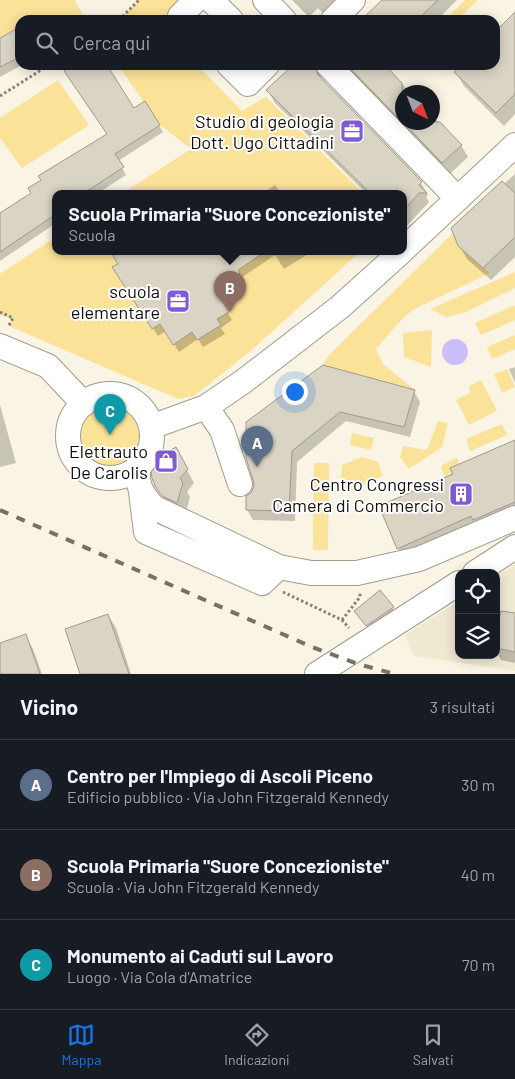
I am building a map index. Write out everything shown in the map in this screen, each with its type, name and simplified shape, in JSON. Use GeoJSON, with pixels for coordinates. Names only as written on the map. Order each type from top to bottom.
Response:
{"type":"FeatureCollection","features":[{"type":"Feature","properties":{"kind":"street"},"geometry":{"type":"LineString","coordinates":[[181,15],[196,0]]}},
{"type":"Feature","properties":{"kind":"street"},"geometry":{"type":"LineString","coordinates":[[211,0],[226,15]]}},
{"type":"Feature","properties":{"kind":"street"},"geometry":{"type":"LineString","coordinates":[[265,0],[279,15]]}},
{"type":"Feature","properties":{"kind":"street"},"geometry":{"type":"LineString","coordinates":[[338,15],[353,0]]}},
{"type":"Feature","properties":{"kind":"street"},"geometry":{"type":"LineString","coordinates":[[234,70],[248,84],[262,70]]}},
{"type":"Feature","properties":{"kind":"street"},"geometry":{"type":"LineString","coordinates":[[333,70],[458,199]]}},
{"type":"Feature","properties":{"kind":"street"},"geometry":{"type":"LineString","coordinates":[[407,246],[515,144]]}},
{"type":"Feature","properties":{"kind":"street"},"geometry":{"type":"LineString","coordinates":[[151,427],[206,407],[244,381],[340,307],[397,255]]}},
{"type":"Feature","properties":{"kind":"street"},"geometry":{"type":"LineString","coordinates":[[0,346],[48,366],[84,404]]}},
{"type":"Feature","properties":{"kind":"street"},"geometry":{"type":"LineString","coordinates":[[106,394],[130,399],[140,406],[147,416],[151,427],[152,442],[147,456],[138,468],[116,478],[92,475],[78,463],[70,448],[68,436],[70,424],[76,413],[84,404],[106,394]]}},
{"type":"Feature","properties":{"kind":"street"},"geometry":{"type":"LineString","coordinates":[[206,407],[222,430],[240,484]]}},
{"type":"Feature","properties":{"kind":"street"},"geometry":{"type":"LineString","coordinates":[[138,468],[137,481],[141,492],[146,532],[262,582],[279,567]]}},
{"type":"Feature","properties":{"kind":"street"},"geometry":{"type":"LineString","coordinates":[[141,492],[153,507],[279,567],[311,573],[357,573],[419,559],[515,518]]}},
{"type":"Feature","properties":{"kind":"street"},"geometry":{"type":"LineString","coordinates":[[481,569],[515,547]]}},
{"type":"Feature","properties":{"kind":"street"},"geometry":{"type":"LineString","coordinates":[[317,674],[455,586]]}},
{"type":"Feature","properties":{"kind":"path"},"geometry":{"type":"LineString","coordinates":[[124,15],[139,0]]}},
{"type":"Feature","properties":{"kind":"path"},"geometry":{"type":"LineString","coordinates":[[0,96],[41,70]]}},
{"type":"Feature","properties":{"kind":"path"},"geometry":{"type":"LineString","coordinates":[[0,312],[13,318]]}},
{"type":"Feature","properties":{"kind":"path"},"geometry":{"type":"LineString","coordinates":[[262,582],[342,620],[354,634]]}},
{"type":"Feature","properties":{"kind":"path"},"geometry":{"type":"LineString","coordinates":[[342,620],[360,596]]}},
{"type":"Feature","properties":{"kind":"shaded area"},"geometry":{"type":"Polygon","coordinates":[[[0,0],[75,0],[82,15],[15,15],[15,30],[0,38],[0,0]]]}},
{"type":"Feature","properties":{"kind":"shaded area"},"geometry":{"type":"Polygon","coordinates":[[[139,0],[185,0],[170,15],[124,15],[139,0]]]}},
{"type":"Feature","properties":{"kind":"shaded area"},"geometry":{"type":"Polygon","coordinates":[[[465,0],[478,0],[462,15],[450,15],[465,0]]]}},
{"type":"Feature","properties":{"kind":"shaded area"},"geometry":{"type":"Polygon","coordinates":[[[122,70],[202,70],[242,111],[266,97],[360,190],[128,190],[191,149],[160,125],[122,70]]]}},
{"type":"Feature","properties":{"kind":"shaded area"},"geometry":{"type":"Polygon","coordinates":[[[58,80],[89,125],[22,168],[0,138],[0,118],[58,80]]]}},
{"type":"Feature","properties":{"kind":"shaded area"},"geometry":{"type":"Polygon","coordinates":[[[453,233],[458,246],[490,273],[414,309],[402,319],[376,349],[383,364],[415,390],[323,365],[329,355],[453,233]]]}},
{"type":"Feature","properties":{"kind":"shaded area"},"geometry":{"type":"Polygon","coordinates":[[[52,240],[52,255],[357,255],[253,349],[194,396],[178,399],[9,326],[13,318],[0,315],[0,274],[52,240]]]}},
{"type":"Feature","properties":{"kind":"shaded area"},"geometry":{"type":"Polygon","coordinates":[[[515,272],[515,288],[466,312],[447,317],[430,309],[515,272]]]}},
{"type":"Feature","properties":{"kind":"shaded area"},"geometry":{"type":"Polygon","coordinates":[[[515,305],[515,320],[481,335],[475,323],[515,305]]]}},
{"type":"Feature","properties":{"kind":"shaded area"},"geometry":{"type":"Polygon","coordinates":[[[432,330],[431,367],[404,357],[403,333],[432,330]]]}},
{"type":"Feature","properties":{"kind":"shaded area"},"geometry":{"type":"Polygon","coordinates":[[[515,335],[515,349],[492,359],[487,347],[515,335]]]}},
{"type":"Feature","properties":{"kind":"shaded area"},"geometry":{"type":"Polygon","coordinates":[[[455,339],[464,343],[468,352],[464,361],[455,365],[446,361],[442,352],[446,343],[455,339]]]}},
{"type":"Feature","properties":{"kind":"shaded area"},"geometry":{"type":"Polygon","coordinates":[[[507,369],[515,387],[502,393],[494,374],[507,369]]]}},
{"type":"Feature","properties":{"kind":"shaded area"},"geometry":{"type":"Polygon","coordinates":[[[481,380],[497,411],[469,425],[456,400],[470,393],[469,386],[481,380]]]}},
{"type":"Feature","properties":{"kind":"shaded area"},"geometry":{"type":"Polygon","coordinates":[[[104,406],[116,406],[132,415],[139,425],[141,437],[139,449],[132,459],[116,468],[104,468],[93,463],[84,454],[79,443],[79,431],[84,420],[93,411],[104,406]]]}},
{"type":"Feature","properties":{"kind":"shaded area"},"geometry":{"type":"Polygon","coordinates":[[[438,421],[448,423],[442,447],[409,469],[400,457],[403,446],[427,450],[438,421]]]}},
{"type":"Feature","properties":{"kind":"shaded area"},"geometry":{"type":"Polygon","coordinates":[[[502,424],[507,435],[470,451],[466,439],[502,424]]]}},
{"type":"Feature","properties":{"kind":"shaded area"},"geometry":{"type":"Polygon","coordinates":[[[352,433],[374,438],[371,450],[350,445],[352,433]]]}},
{"type":"Feature","properties":{"kind":"shaded area"},"geometry":{"type":"Polygon","coordinates":[[[362,457],[378,462],[383,476],[347,492],[341,477],[342,465],[362,457]]]}},
{"type":"Feature","properties":{"kind":"shaded area"},"geometry":{"type":"Polygon","coordinates":[[[457,458],[459,464],[450,468],[455,479],[447,483],[441,466],[457,458]]]}},
{"type":"Feature","properties":{"kind":"shaded area"},"geometry":{"type":"Polygon","coordinates":[[[314,463],[329,463],[328,550],[313,550],[314,463]]]}},
{"type":"Feature","properties":{"kind":"shaded area"},"geometry":{"type":"Polygon","coordinates":[[[515,564],[515,671],[414,656],[405,635],[455,604],[455,659],[500,659],[500,573],[515,564]]]}},
{"type":"Feature","properties":{"kind":"building"},"geometry":{"type":"Polygon","coordinates":[[[382,0],[438,0],[422,15],[366,15],[382,0]]]}},
{"type":"Feature","properties":{"kind":"building"},"geometry":{"type":"Polygon","coordinates":[[[515,12],[515,94],[496,113],[454,72],[456,70],[500,70],[500,27],[515,12]]]}},
{"type":"Feature","properties":{"kind":"building"},"geometry":{"type":"Polygon","coordinates":[[[15,30],[15,60],[0,67],[0,38],[15,30]]]}},
{"type":"Feature","properties":{"kind":"building"},"geometry":{"type":"Polygon","coordinates":[[[110,70],[134,108],[145,101],[160,125],[115,154],[124,167],[89,190],[52,190],[52,217],[0,252],[0,213],[31,193],[28,188],[41,180],[38,176],[107,134],[64,71],[110,70]]]}},
{"type":"Feature","properties":{"kind":"building"},"geometry":{"type":"Polygon","coordinates":[[[288,70],[316,70],[318,75],[422,182],[419,185],[427,193],[419,193],[407,207],[407,190],[367,190],[266,90],[288,70]]]}},
{"type":"Feature","properties":{"kind":"building"},"geometry":{"type":"Polygon","coordinates":[[[352,70],[390,70],[402,85],[395,85],[395,115],[352,70]]]}},
{"type":"Feature","properties":{"kind":"building"},"geometry":{"type":"Polygon","coordinates":[[[440,122],[462,145],[442,163],[411,130],[440,130],[440,122]]]}},
{"type":"Feature","properties":{"kind":"building"},"geometry":{"type":"Polygon","coordinates":[[[502,181],[515,193],[515,237],[483,268],[458,246],[451,228],[502,181]]]}},
{"type":"Feature","properties":{"kind":"building","name":"scuola elementare"},"geometry":{"type":"Polygon","coordinates":[[[112,255],[260,255],[238,270],[240,273],[215,290],[229,312],[217,319],[221,325],[197,340],[192,332],[173,345],[160,324],[152,329],[112,267],[118,264],[112,255]]]}},
{"type":"Feature","properties":{"kind":"building"},"geometry":{"type":"Polygon","coordinates":[[[323,365],[415,390],[404,427],[340,412],[292,451],[289,511],[246,510],[246,496],[251,493],[254,486],[246,458],[246,422],[323,365]]]}},
{"type":"Feature","properties":{"kind":"building","name":"Centro Congressi Camera di Commercio"},"geometry":{"type":"Polygon","coordinates":[[[515,440],[515,502],[473,520],[471,516],[397,549],[379,506],[453,474],[450,468],[515,440]]]}},
{"type":"Feature","properties":{"kind":"building"},"geometry":{"type":"Polygon","coordinates":[[[176,447],[188,469],[180,478],[183,483],[177,503],[162,496],[155,486],[150,462],[176,447]]]}},
{"type":"Feature","properties":{"kind":"building"},"geometry":{"type":"Polygon","coordinates":[[[380,590],[394,607],[366,626],[354,611],[380,590]]]}},
{"type":"Feature","properties":{"kind":"building"},"geometry":{"type":"Polygon","coordinates":[[[501,611],[515,613],[515,652],[500,649],[501,611]]]}},
{"type":"Feature","properties":{"kind":"building"},"geometry":{"type":"Polygon","coordinates":[[[108,614],[129,674],[80,674],[65,629],[108,614]]]}},
{"type":"Feature","properties":{"kind":"building"},"geometry":{"type":"Polygon","coordinates":[[[26,634],[40,674],[0,674],[0,643],[26,634]]]}},
{"type":"Feature","properties":{"kind":"railway"},"geometry":{"type":"LineString","coordinates":[[0,510],[312,647],[358,664],[395,674]]}},
{"type":"Feature","properties":{"kind":"place","name":"Studio di geologia Dott. Ugo Cittadini"},"geometry":{"type":"Point","coordinates":[352,131]}},
{"type":"Feature","properties":{"kind":"place","name":"scuola elementare"},"geometry":{"type":"Point","coordinates":[178,301]}},
{"type":"Feature","properties":{"kind":"place","name":"Scuola Primaria \"Suore Concezioniste\""},"geometry":{"type":"Point","coordinates":[230,312]}},
{"type":"Feature","properties":{"kind":"place","name":"Monumento ai Caduti sul Lavoro"},"geometry":{"type":"Point","coordinates":[110,435]}},
{"type":"Feature","properties":{"kind":"place","name":"Elettrauto De Carolis"},"geometry":{"type":"Point","coordinates":[166,461]}},
{"type":"Feature","properties":{"kind":"place","name":"Centro per l'Impiego di Ascoli Piceno"},"geometry":{"type":"Point","coordinates":[257,467]}},
{"type":"Feature","properties":{"kind":"place","name":"Centro Congressi Camera di Commercio"},"geometry":{"type":"Point","coordinates":[461,494]}}]}
